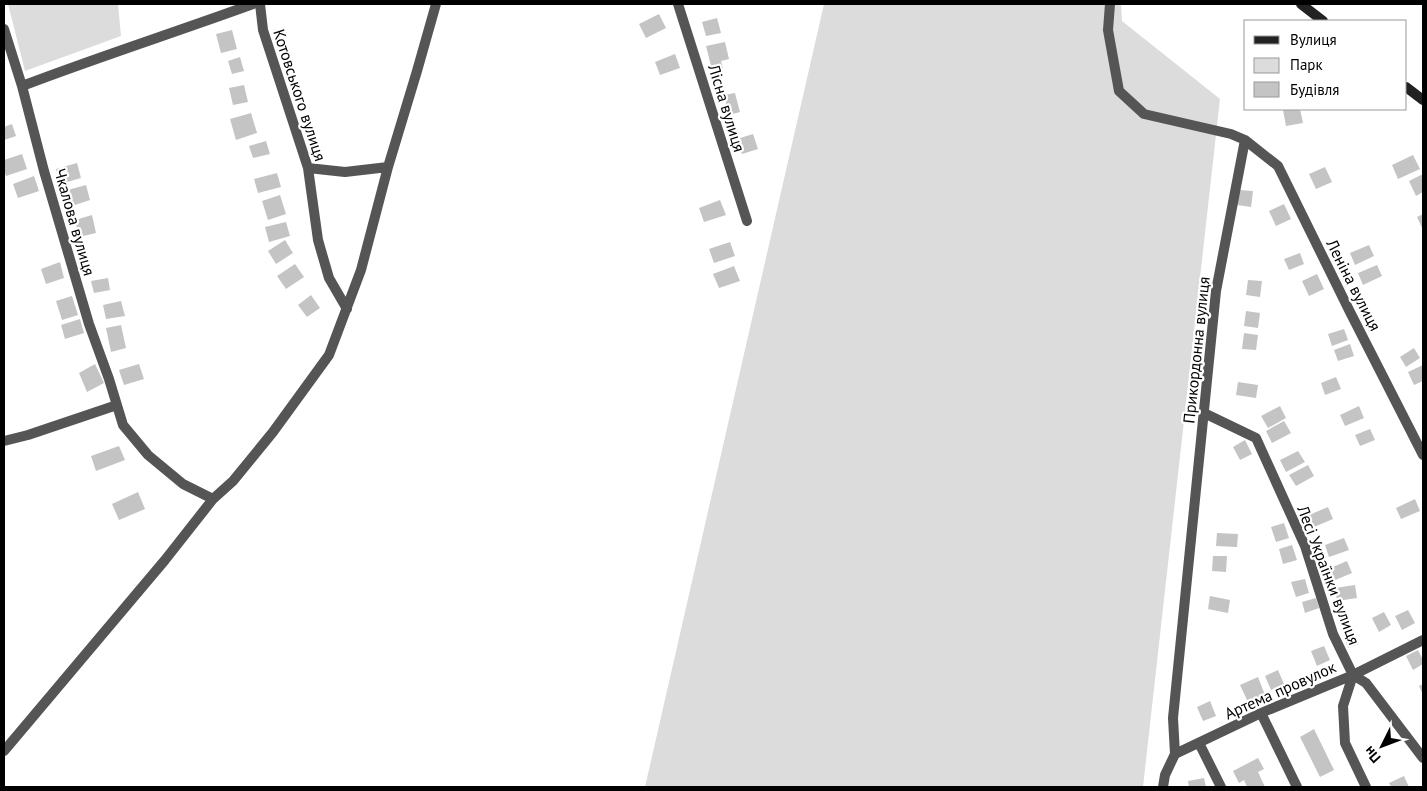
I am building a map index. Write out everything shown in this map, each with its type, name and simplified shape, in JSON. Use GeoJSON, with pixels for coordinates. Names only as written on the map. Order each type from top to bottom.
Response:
{"type":"FeatureCollection","features":[{"type":"Feature","properties":{"kind":"main road"},"geometry":{"type":"LineString","coordinates":[[1301,4],[1322,20]]}},
{"type":"Feature","properties":{"kind":"main road"},"geometry":{"type":"LineString","coordinates":[[1407,87],[1423,100]]}},
{"type":"Feature","properties":{"kind":"street"},"geometry":{"type":"LineString","coordinates":[[22,86],[253,4]]}},
{"type":"Feature","properties":{"kind":"street","name":"Котовського вулиця"},"geometry":{"type":"LineString","coordinates":[[260,4],[263,30],[308,168],[318,240],[330,278],[347,309]]}},
{"type":"Feature","properties":{"kind":"street"},"geometry":{"type":"LineString","coordinates":[[4,752],[165,560],[213,499],[233,481],[273,432],[329,355],[361,270],[388,167],[436,4]]}},
{"type":"Feature","properties":{"kind":"street","name":"Лісна вулиця"},"geometry":{"type":"LineString","coordinates":[[678,4],[747,221]]}},
{"type":"Feature","properties":{"kind":"street"},"geometry":{"type":"LineString","coordinates":[[1110,4],[1108,30],[1119,91],[1144,114],[1231,134],[1244,140]]}},
{"type":"Feature","properties":{"kind":"street","name":"Чкалова вулиця"},"geometry":{"type":"LineString","coordinates":[[4,29],[6,46],[22,86],[80,296],[123,425],[148,455],[183,484],[213,499]]}},
{"type":"Feature","properties":{"kind":"street","name":"Прикордонна вулиця"},"geometry":{"type":"LineString","coordinates":[[1163,787],[1165,775],[1175,754],[1174,718],[1216,291],[1244,140]]}},
{"type":"Feature","properties":{"kind":"street","name":"Леніна вулиця"},"geometry":{"type":"LineString","coordinates":[[1244,140],[1278,166],[1423,454]]}},
{"type":"Feature","properties":{"kind":"street"},"geometry":{"type":"LineString","coordinates":[[308,168],[345,172],[388,167]]}},
{"type":"Feature","properties":{"kind":"street"},"geometry":{"type":"LineString","coordinates":[[4,441],[28,436],[117,405]]}},
{"type":"Feature","properties":{"kind":"street","name":"Лесі Українки вулиця"},"geometry":{"type":"LineString","coordinates":[[1204,413],[1256,438],[1305,546],[1333,634],[1353,675],[1366,683],[1423,758]]}},
{"type":"Feature","properties":{"kind":"street","name":"Артема провулок"},"geometry":{"type":"LineString","coordinates":[[1175,754],[1261,713],[1353,675],[1423,640]]}},
{"type":"Feature","properties":{"kind":"street"},"geometry":{"type":"LineString","coordinates":[[1353,675],[1343,706],[1345,744],[1366,787]]}},
{"type":"Feature","properties":{"kind":"street"},"geometry":{"type":"LineString","coordinates":[[1261,713],[1297,787]]}},
{"type":"Feature","properties":{"kind":"street"},"geometry":{"type":"LineString","coordinates":[[1199,743],[1221,787]]}},
{"type":"Feature","properties":{"kind":"green space"},"geometry":{"type":"Polygon","coordinates":[[[8,4],[118,4],[121,36],[25,71],[8,4]]]}},
{"type":"Feature","properties":{"kind":"green space"},"geometry":{"type":"Polygon","coordinates":[[[824,4],[1121,4],[1122,21],[1220,99],[1143,787],[645,787],[824,4]]]}},
{"type":"Feature","properties":{"kind":"building"},"geometry":{"type":"Polygon","coordinates":[[[659,14],[666,28],[646,38],[639,24],[659,14]]]}},
{"type":"Feature","properties":{"kind":"building"},"geometry":{"type":"Polygon","coordinates":[[[717,18],[721,33],[706,36],[702,22],[717,18]]]}},
{"type":"Feature","properties":{"kind":"building"},"geometry":{"type":"Polygon","coordinates":[[[232,30],[237,49],[221,53],[216,34],[232,30]]]}},
{"type":"Feature","properties":{"kind":"building"},"geometry":{"type":"Polygon","coordinates":[[[725,42],[729,59],[721,61],[723,68],[712,70],[706,46],[725,42]]]}},
{"type":"Feature","properties":{"kind":"building"},"geometry":{"type":"Polygon","coordinates":[[[675,54],[680,68],[660,75],[655,62],[675,54]]]}},
{"type":"Feature","properties":{"kind":"building"},"geometry":{"type":"Polygon","coordinates":[[[240,57],[244,71],[232,74],[228,61],[240,57]]]}},
{"type":"Feature","properties":{"kind":"building"},"geometry":{"type":"Polygon","coordinates":[[[244,85],[248,102],[233,105],[229,88],[244,85]]]}},
{"type":"Feature","properties":{"kind":"building"},"geometry":{"type":"Polygon","coordinates":[[[735,93],[740,112],[729,115],[724,95],[735,93]]]}},
{"type":"Feature","properties":{"kind":"building"},"geometry":{"type":"Polygon","coordinates":[[[1283,110],[1300,110],[1303,123],[1286,126],[1283,110]]]}},
{"type":"Feature","properties":{"kind":"building"},"geometry":{"type":"Polygon","coordinates":[[[251,113],[257,133],[236,140],[230,119],[251,113]]]}},
{"type":"Feature","properties":{"kind":"building"},"geometry":{"type":"Polygon","coordinates":[[[12,124],[16,136],[4,140],[4,127],[12,124]]]}},
{"type":"Feature","properties":{"kind":"building"},"geometry":{"type":"Polygon","coordinates":[[[753,134],[758,149],[742,154],[737,139],[753,134]]]}},
{"type":"Feature","properties":{"kind":"building"},"geometry":{"type":"Polygon","coordinates":[[[266,141],[270,154],[253,158],[249,146],[266,141]]]}},
{"type":"Feature","properties":{"kind":"building"},"geometry":{"type":"Polygon","coordinates":[[[22,154],[27,169],[6,176],[4,160],[22,154]]]}},
{"type":"Feature","properties":{"kind":"building"},"geometry":{"type":"Polygon","coordinates":[[[1413,155],[1420,169],[1398,179],[1392,165],[1413,155]]]}},
{"type":"Feature","properties":{"kind":"building"},"geometry":{"type":"Polygon","coordinates":[[[77,163],[81,178],[60,184],[56,169],[77,163]]]}},
{"type":"Feature","properties":{"kind":"building"},"geometry":{"type":"Polygon","coordinates":[[[1325,167],[1332,182],[1316,189],[1309,174],[1325,167]]]}},
{"type":"Feature","properties":{"kind":"building"},"geometry":{"type":"Polygon","coordinates":[[[277,173],[281,187],[258,193],[254,179],[277,173]]]}},
{"type":"Feature","properties":{"kind":"building"},"geometry":{"type":"Polygon","coordinates":[[[1423,174],[1423,192],[1416,196],[1409,181],[1423,174]]]}},
{"type":"Feature","properties":{"kind":"building"},"geometry":{"type":"Polygon","coordinates":[[[34,176],[39,191],[18,198],[13,184],[34,176]]]}},
{"type":"Feature","properties":{"kind":"building"},"geometry":{"type":"Polygon","coordinates":[[[86,185],[90,200],[69,207],[64,191],[86,185]]]}},
{"type":"Feature","properties":{"kind":"building"},"geometry":{"type":"Polygon","coordinates":[[[1239,190],[1253,191],[1251,207],[1237,205],[1239,190]]]}},
{"type":"Feature","properties":{"kind":"building"},"geometry":{"type":"Polygon","coordinates":[[[280,195],[286,214],[268,220],[262,201],[280,195]]]}},
{"type":"Feature","properties":{"kind":"building"},"geometry":{"type":"Polygon","coordinates":[[[720,200],[726,215],[704,222],[699,208],[720,200]]]}},
{"type":"Feature","properties":{"kind":"building"},"geometry":{"type":"Polygon","coordinates":[[[1284,204],[1291,219],[1276,226],[1269,211],[1284,204]]]}},
{"type":"Feature","properties":{"kind":"building"},"geometry":{"type":"Polygon","coordinates":[[[1423,214],[1423,230],[1417,217],[1423,214]]]}},
{"type":"Feature","properties":{"kind":"building"},"geometry":{"type":"Polygon","coordinates":[[[92,215],[96,233],[79,237],[75,220],[92,215]]]}},
{"type":"Feature","properties":{"kind":"building"},"geometry":{"type":"Polygon","coordinates":[[[286,222],[290,236],[269,242],[265,227],[286,222]]]}},
{"type":"Feature","properties":{"kind":"building"},"geometry":{"type":"Polygon","coordinates":[[[285,240],[293,253],[276,264],[268,251],[285,240]]]}},
{"type":"Feature","properties":{"kind":"building"},"geometry":{"type":"Polygon","coordinates":[[[730,242],[735,256],[714,263],[709,249],[730,242]]]}},
{"type":"Feature","properties":{"kind":"building"},"geometry":{"type":"Polygon","coordinates":[[[1369,245],[1374,256],[1355,265],[1350,253],[1369,245]]]}},
{"type":"Feature","properties":{"kind":"building"},"geometry":{"type":"Polygon","coordinates":[[[1300,253],[1304,264],[1289,270],[1284,259],[1300,253]]]}},
{"type":"Feature","properties":{"kind":"building"},"geometry":{"type":"Polygon","coordinates":[[[60,262],[64,278],[46,284],[41,269],[60,262]]]}},
{"type":"Feature","properties":{"kind":"building"},"geometry":{"type":"Polygon","coordinates":[[[295,264],[304,277],[286,289],[277,276],[295,264]]]}},
{"type":"Feature","properties":{"kind":"building"},"geometry":{"type":"Polygon","coordinates":[[[1377,265],[1382,276],[1363,285],[1358,273],[1377,265]]]}},
{"type":"Feature","properties":{"kind":"building"},"geometry":{"type":"Polygon","coordinates":[[[734,266],[740,281],[719,288],[713,274],[734,266]]]}},
{"type":"Feature","properties":{"kind":"building"},"geometry":{"type":"Polygon","coordinates":[[[1317,274],[1324,289],[1309,296],[1302,281],[1317,274]]]}},
{"type":"Feature","properties":{"kind":"building"},"geometry":{"type":"Polygon","coordinates":[[[108,278],[110,290],[94,293],[91,281],[108,278]]]}},
{"type":"Feature","properties":{"kind":"building"},"geometry":{"type":"Polygon","coordinates":[[[1248,280],[1262,281],[1260,297],[1246,295],[1248,280]]]}},
{"type":"Feature","properties":{"kind":"building"},"geometry":{"type":"Polygon","coordinates":[[[311,295],[320,308],[307,317],[298,305],[311,295]]]}},
{"type":"Feature","properties":{"kind":"building"},"geometry":{"type":"Polygon","coordinates":[[[72,296],[78,315],[62,320],[56,301],[72,296]]]}},
{"type":"Feature","properties":{"kind":"building"},"geometry":{"type":"Polygon","coordinates":[[[121,301],[125,316],[106,319],[103,305],[121,301]]]}},
{"type":"Feature","properties":{"kind":"building"},"geometry":{"type":"Polygon","coordinates":[[[1246,311],[1260,313],[1258,328],[1244,326],[1246,311]]]}},
{"type":"Feature","properties":{"kind":"building"},"geometry":{"type":"Polygon","coordinates":[[[80,319],[84,333],[65,339],[61,325],[80,319]]]}},
{"type":"Feature","properties":{"kind":"building"},"geometry":{"type":"Polygon","coordinates":[[[121,325],[126,348],[111,352],[106,328],[121,325]]]}},
{"type":"Feature","properties":{"kind":"building"},"geometry":{"type":"Polygon","coordinates":[[[1344,329],[1348,340],[1332,346],[1328,334],[1344,329]]]}},
{"type":"Feature","properties":{"kind":"building"},"geometry":{"type":"Polygon","coordinates":[[[1244,333],[1258,335],[1256,350],[1242,349],[1244,333]]]}},
{"type":"Feature","properties":{"kind":"building"},"geometry":{"type":"Polygon","coordinates":[[[1350,344],[1354,356],[1338,361],[1334,350],[1350,344]]]}},
{"type":"Feature","properties":{"kind":"building"},"geometry":{"type":"Polygon","coordinates":[[[1414,348],[1420,358],[1406,367],[1400,357],[1414,348]]]}},
{"type":"Feature","properties":{"kind":"building"},"geometry":{"type":"Polygon","coordinates":[[[95,364],[104,383],[87,392],[79,373],[95,364]]]}},
{"type":"Feature","properties":{"kind":"building"},"geometry":{"type":"Polygon","coordinates":[[[139,364],[144,379],[124,385],[119,370],[139,364]]]}},
{"type":"Feature","properties":{"kind":"building"},"geometry":{"type":"Polygon","coordinates":[[[1423,365],[1423,381],[1414,385],[1408,372],[1423,365]]]}},
{"type":"Feature","properties":{"kind":"building"},"geometry":{"type":"Polygon","coordinates":[[[1336,377],[1341,389],[1325,395],[1321,383],[1336,377]]]}},
{"type":"Feature","properties":{"kind":"building"},"geometry":{"type":"Polygon","coordinates":[[[1238,382],[1258,385],[1256,398],[1236,395],[1238,382]]]}},
{"type":"Feature","properties":{"kind":"building"},"geometry":{"type":"Polygon","coordinates":[[[1280,406],[1286,418],[1268,428],[1261,416],[1280,406]]]}},
{"type":"Feature","properties":{"kind":"building"},"geometry":{"type":"Polygon","coordinates":[[[1359,406],[1364,418],[1345,426],[1340,415],[1359,406]]]}},
{"type":"Feature","properties":{"kind":"building"},"geometry":{"type":"Polygon","coordinates":[[[1284,421],[1291,433],[1272,443],[1266,431],[1284,421]]]}},
{"type":"Feature","properties":{"kind":"building"},"geometry":{"type":"Polygon","coordinates":[[[1370,429],[1375,440],[1360,446],[1355,435],[1370,429]]]}},
{"type":"Feature","properties":{"kind":"building"},"geometry":{"type":"Polygon","coordinates":[[[1245,440],[1252,454],[1240,460],[1233,447],[1245,440]]]}},
{"type":"Feature","properties":{"kind":"building"},"geometry":{"type":"Polygon","coordinates":[[[119,446],[125,460],[96,471],[91,456],[119,446]]]}},
{"type":"Feature","properties":{"kind":"building"},"geometry":{"type":"Polygon","coordinates":[[[1298,451],[1305,462],[1286,472],[1280,460],[1298,451]]]}},
{"type":"Feature","properties":{"kind":"building"},"geometry":{"type":"Polygon","coordinates":[[[1308,465],[1314,476],[1296,486],[1289,475],[1308,465]]]}},
{"type":"Feature","properties":{"kind":"building"},"geometry":{"type":"Polygon","coordinates":[[[138,492],[145,509],[119,520],[112,504],[138,492]]]}},
{"type":"Feature","properties":{"kind":"building"},"geometry":{"type":"Polygon","coordinates":[[[1415,499],[1420,511],[1401,519],[1396,508],[1415,499]]]}},
{"type":"Feature","properties":{"kind":"building"},"geometry":{"type":"Polygon","coordinates":[[[1328,507],[1333,519],[1314,527],[1309,515],[1328,507]]]}},
{"type":"Feature","properties":{"kind":"building"},"geometry":{"type":"Polygon","coordinates":[[[1284,523],[1289,538],[1276,542],[1271,527],[1284,523]]]}},
{"type":"Feature","properties":{"kind":"building"},"geometry":{"type":"Polygon","coordinates":[[[1217,533],[1238,534],[1237,547],[1216,546],[1217,533]]]}},
{"type":"Feature","properties":{"kind":"building"},"geometry":{"type":"Polygon","coordinates":[[[1344,538],[1349,550],[1329,557],[1325,545],[1344,538]]]}},
{"type":"Feature","properties":{"kind":"building"},"geometry":{"type":"Polygon","coordinates":[[[1292,545],[1297,560],[1283,564],[1279,549],[1292,545]]]}},
{"type":"Feature","properties":{"kind":"building"},"geometry":{"type":"Polygon","coordinates":[[[1213,556],[1227,556],[1226,572],[1212,571],[1213,556]]]}},
{"type":"Feature","properties":{"kind":"building"},"geometry":{"type":"Polygon","coordinates":[[[1347,561],[1352,573],[1333,581],[1328,569],[1347,561]]]}},
{"type":"Feature","properties":{"kind":"building"},"geometry":{"type":"Polygon","coordinates":[[[1305,579],[1309,593],[1296,597],[1291,582],[1305,579]]]}},
{"type":"Feature","properties":{"kind":"building"},"geometry":{"type":"Polygon","coordinates":[[[1355,585],[1357,598],[1337,601],[1335,588],[1355,585]]]}},
{"type":"Feature","properties":{"kind":"building"},"geometry":{"type":"Polygon","coordinates":[[[1210,596],[1230,600],[1228,613],[1208,609],[1210,596]]]}},
{"type":"Feature","properties":{"kind":"building"},"geometry":{"type":"Polygon","coordinates":[[[1316,598],[1319,608],[1305,613],[1302,602],[1316,598]]]}},
{"type":"Feature","properties":{"kind":"building"},"geometry":{"type":"Polygon","coordinates":[[[1408,610],[1415,623],[1402,630],[1395,616],[1408,610]]]}},
{"type":"Feature","properties":{"kind":"building"},"geometry":{"type":"Polygon","coordinates":[[[1384,612],[1391,625],[1379,632],[1372,618],[1384,612]]]}},
{"type":"Feature","properties":{"kind":"building"},"geometry":{"type":"Polygon","coordinates":[[[1354,630],[1359,644],[1348,648],[1343,634],[1354,630]]]}},
{"type":"Feature","properties":{"kind":"building"},"geometry":{"type":"Polygon","coordinates":[[[1324,646],[1330,660],[1317,666],[1311,651],[1324,646]]]}},
{"type":"Feature","properties":{"kind":"building"},"geometry":{"type":"Polygon","coordinates":[[[1418,650],[1423,664],[1413,670],[1406,656],[1418,650]]]}},
{"type":"Feature","properties":{"kind":"building"},"geometry":{"type":"Polygon","coordinates":[[[1278,670],[1284,684],[1271,690],[1265,676],[1278,670]]]}},
{"type":"Feature","properties":{"kind":"building"},"geometry":{"type":"Polygon","coordinates":[[[1258,677],[1265,695],[1248,702],[1240,685],[1258,677]]]}},
{"type":"Feature","properties":{"kind":"building"},"geometry":{"type":"Polygon","coordinates":[[[1423,684],[1423,695],[1419,686],[1423,684]]]}},
{"type":"Feature","properties":{"kind":"building"},"geometry":{"type":"Polygon","coordinates":[[[1210,701],[1216,716],[1203,721],[1197,707],[1210,701]]]}},
{"type":"Feature","properties":{"kind":"building"},"geometry":{"type":"Polygon","coordinates":[[[1314,729],[1334,770],[1320,777],[1300,737],[1314,729]]]}},
{"type":"Feature","properties":{"kind":"building"},"geometry":{"type":"Polygon","coordinates":[[[1258,758],[1264,769],[1258,772],[1265,787],[1247,787],[1244,780],[1239,783],[1233,771],[1258,758]]]}},
{"type":"Feature","properties":{"kind":"building"},"geometry":{"type":"Polygon","coordinates":[[[1404,776],[1409,787],[1391,787],[1389,783],[1404,776]]]}},
{"type":"Feature","properties":{"kind":"building"},"geometry":{"type":"Polygon","coordinates":[[[1204,778],[1206,787],[1189,787],[1188,781],[1204,778]]]}}]}
